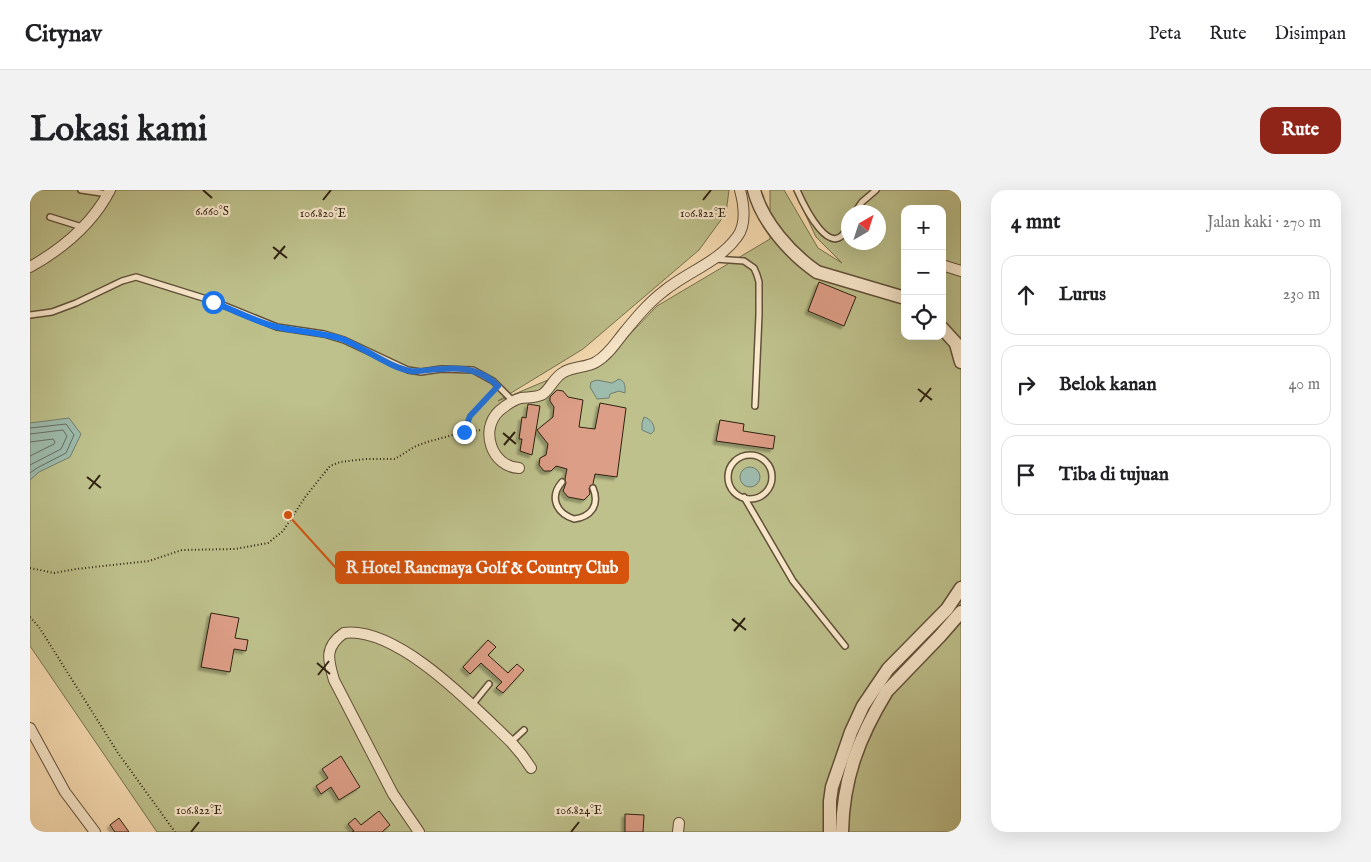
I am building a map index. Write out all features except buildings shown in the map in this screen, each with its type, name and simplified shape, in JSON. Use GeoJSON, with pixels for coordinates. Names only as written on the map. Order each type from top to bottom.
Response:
{"type":"FeatureCollection","features":[{"type":"Feature","properties":{"kind":"street"},"geometry":{"type":"LineString","coordinates":[[519,468],[513,468],[501,462],[494,452],[490,442],[489,430],[493,418],[513,401],[543,394],[557,376],[563,372],[596,362],[664,290],[724,251],[738,236],[744,215],[740,190]]}},
{"type":"Feature","properties":{"kind":"street"},"geometry":{"type":"LineString","coordinates":[[754,190],[770,223],[793,253],[817,272],[901,297]]}},
{"type":"Feature","properties":{"kind":"street"},"geometry":{"type":"LineString","coordinates":[[30,267],[65,244],[82,227],[109,192]]}},
{"type":"Feature","properties":{"kind":"street"},"geometry":{"type":"LineString","coordinates":[[946,266],[961,271]]}},
{"type":"Feature","properties":{"kind":"street"},"geometry":{"type":"LineString","coordinates":[[946,333],[958,347],[961,362]]}},
{"type":"Feature","properties":{"kind":"street"},"geometry":{"type":"LineString","coordinates":[[842,832],[843,806],[849,772],[858,746],[882,700],[956,615],[961,588]]}},
{"type":"Feature","properties":{"kind":"street"},"geometry":{"type":"LineString","coordinates":[[830,832],[832,787],[851,732],[863,706],[888,669],[956,615]]}},
{"type":"Feature","properties":{"kind":"street"},"geometry":{"type":"LineString","coordinates":[[419,832],[393,794],[334,680],[329,652],[332,644],[344,633],[351,632],[387,642],[416,658],[511,742],[531,768]]}},
{"type":"Feature","properties":{"kind":"street"},"geometry":{"type":"LineString","coordinates":[[30,728],[65,792],[95,832]]}},
{"type":"Feature","properties":{"kind":"lane"},"geometry":{"type":"LineString","coordinates":[[81,190],[109,192]]}},
{"type":"Feature","properties":{"kind":"lane"},"geometry":{"type":"LineString","coordinates":[[797,190],[817,226],[827,236],[838,239],[841,237]]}},
{"type":"Feature","properties":{"kind":"lane"},"geometry":{"type":"LineString","coordinates":[[860,205],[876,190]]}},
{"type":"Feature","properties":{"kind":"lane"},"geometry":{"type":"LineString","coordinates":[[50,217],[82,227]]}},
{"type":"Feature","properties":{"kind":"lane"},"geometry":{"type":"LineString","coordinates":[[714,259],[744,261],[754,268],[759,282],[755,406]]}},
{"type":"Feature","properties":{"kind":"lane"},"geometry":{"type":"LineString","coordinates":[[30,315],[52,312],[122,281],[136,277],[213,302],[277,327],[324,334],[344,340],[408,370],[421,372],[441,368],[473,370],[493,381],[513,401]]}},
{"type":"Feature","properties":{"kind":"lane"},"geometry":{"type":"LineString","coordinates":[[744,497],[751,498],[764,493],[772,480],[769,466],[758,456],[743,456],[732,464],[728,477],[732,490],[744,497],[793,581],[845,646]]}},
{"type":"Feature","properties":{"kind":"lane"},"geometry":{"type":"LineString","coordinates":[[562,482],[557,489],[556,502],[561,512],[574,519],[587,515],[594,508],[596,495],[593,488]]}},
{"type":"Feature","properties":{"kind":"lane"},"geometry":{"type":"LineString","coordinates":[[471,706],[489,684]]}},
{"type":"Feature","properties":{"kind":"lane"},"geometry":{"type":"LineString","coordinates":[[511,742],[524,730]]}},
{"type":"Feature","properties":{"kind":"path"},"geometry":{"type":"LineString","coordinates":[[464,432],[470,416],[498,386]]}},
{"type":"Feature","properties":{"kind":"path"},"geometry":{"type":"LineString","coordinates":[[30,568],[54,573],[149,561],[182,550],[235,549],[268,543],[283,532],[306,496],[330,466],[340,462],[366,459],[395,459],[414,447],[427,442],[464,432],[489,430]]}},
{"type":"Feature","properties":{"kind":"path"},"geometry":{"type":"LineString","coordinates":[[30,617],[39,627],[118,753],[175,832]]}},
{"type":"Feature","properties":{"kind":"green space"},"geometry":{"type":"Polygon","coordinates":[[[30,190],[729,190],[726,213],[699,250],[583,349],[498,401],[612,353],[657,306],[770,239],[770,190],[784,190],[818,248],[842,263],[816,237],[794,190],[961,190],[961,832],[157,832],[30,646],[30,190]]]}},
{"type":"Feature","properties":{"kind":"water"},"geometry":{"type":"Polygon","coordinates":[[[619,379],[624,383],[625,393],[619,391],[610,394],[609,398],[597,399],[590,387],[591,382],[597,380],[612,383],[619,379]]]}},
{"type":"Feature","properties":{"kind":"water"},"geometry":{"type":"Polygon","coordinates":[[[644,417],[653,424],[654,431],[651,434],[642,430],[644,417]]]}},
{"type":"Feature","properties":{"kind":"water"},"geometry":{"type":"Polygon","coordinates":[[[69,418],[81,434],[70,457],[39,472],[30,480],[30,423],[69,418]]]}},
{"type":"Feature","properties":{"kind":"water"},"geometry":{"type":"Polygon","coordinates":[[[750,467],[757,470],[760,477],[757,484],[750,487],[743,484],[740,477],[743,470],[750,467]]]}},
{"type":"Feature","properties":{"kind":"place","name":"R Hotel Rancmaya Golf & Country Club"},"geometry":{"type":"Point","coordinates":[288,515]}},
{"type":"Feature","properties":{"kind":"route"},"geometry":{"type":"LineString","coordinates":[[213,302],[277,327],[336,337],[408,370],[421,372],[441,368],[473,370],[493,381],[498,386],[487,400],[470,416],[464,432]]}}]}
